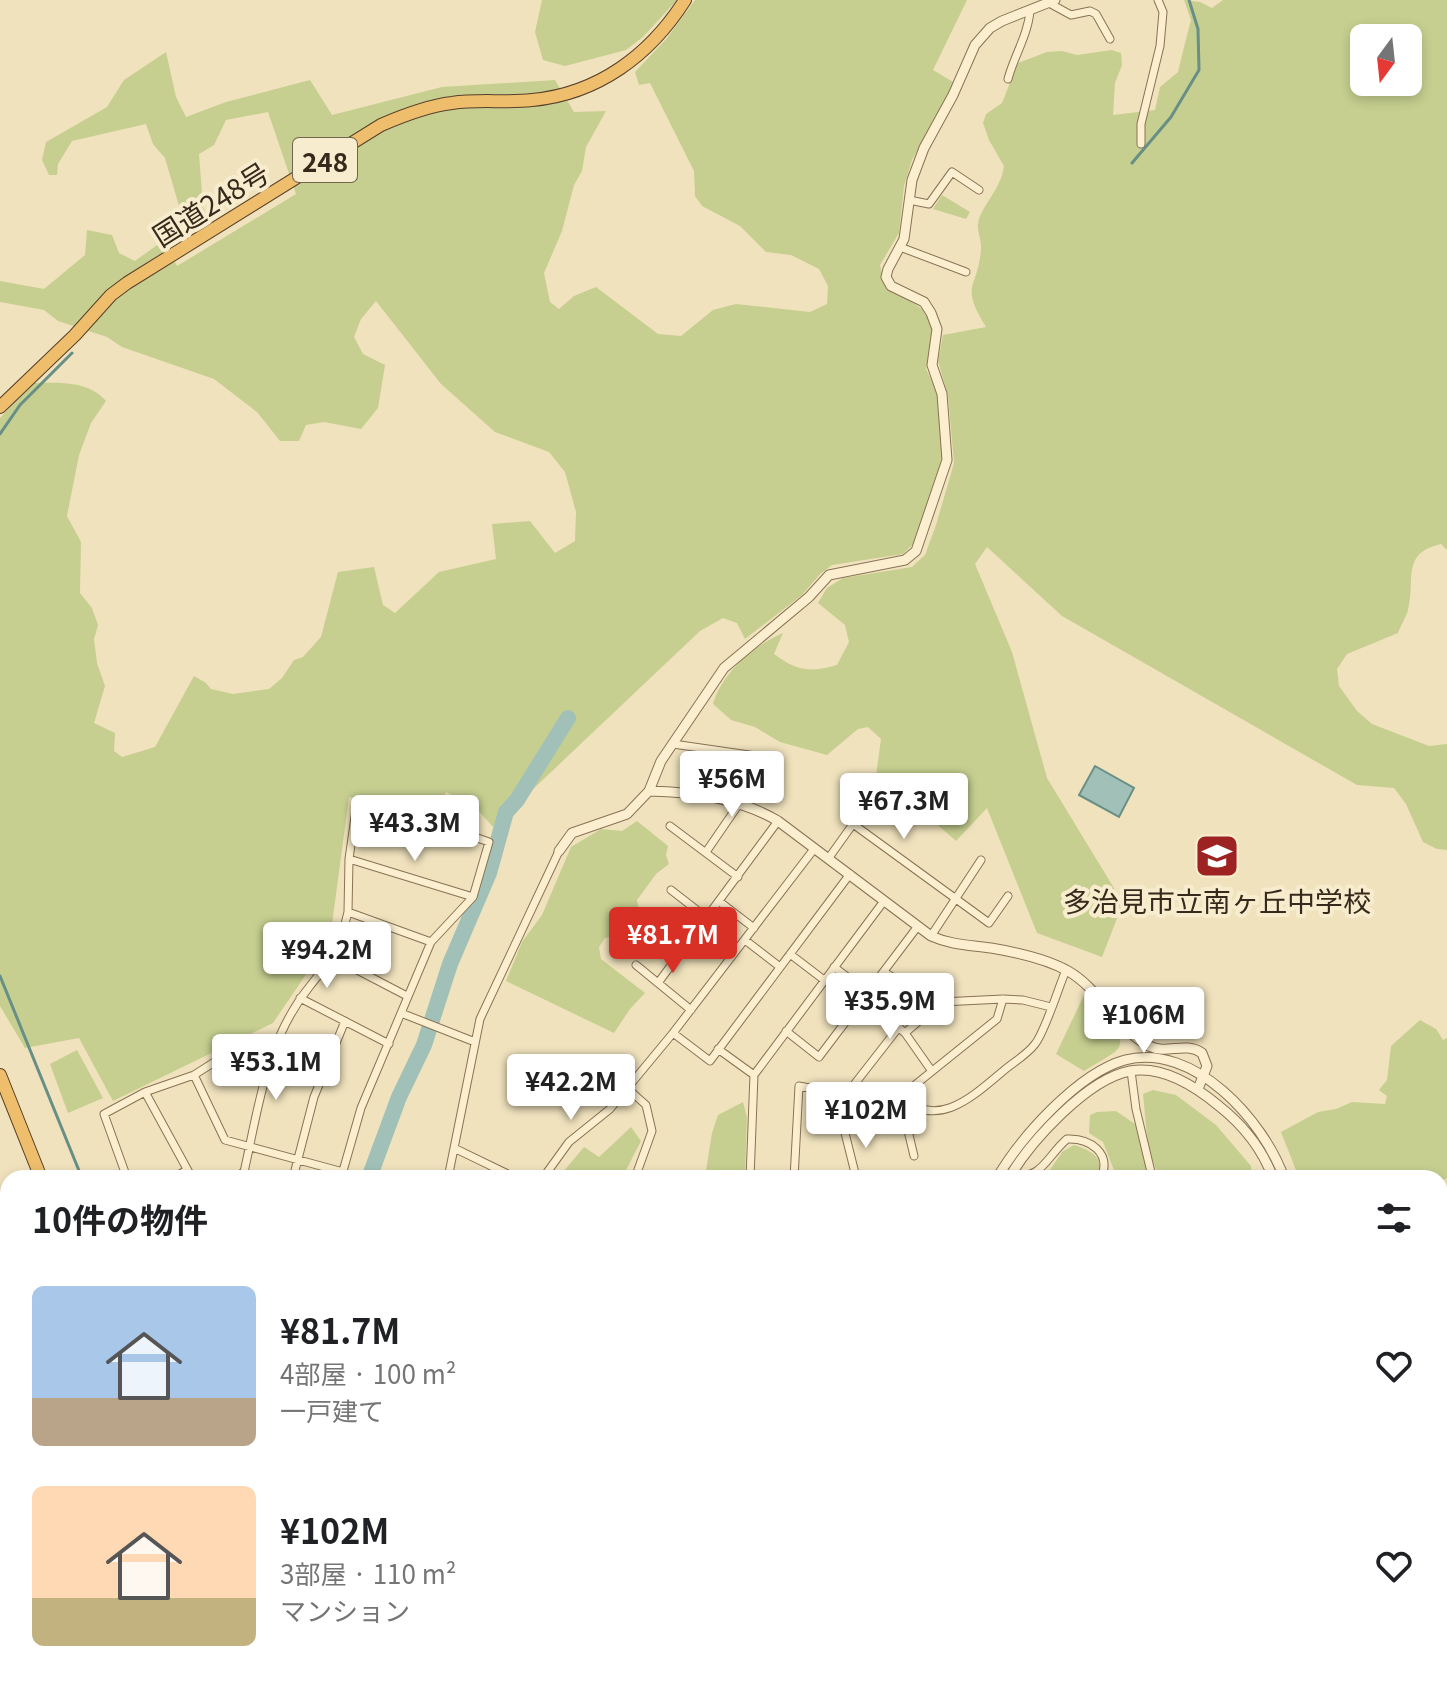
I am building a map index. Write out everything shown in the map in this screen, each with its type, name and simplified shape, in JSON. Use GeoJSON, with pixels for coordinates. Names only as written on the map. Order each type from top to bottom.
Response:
{"type":"FeatureCollection","features":[{"type":"Feature","properties":{"kind":"highway","name":"国道248号"},"geometry":{"type":"LineString","coordinates":[[0,407],[75,335],[111,295],[127,283],[381,125],[417,110],[452,103],[493,99],[529,101],[566,95],[629,64],[654,42],[685,0]]}},
{"type":"Feature","properties":{"kind":"highway"},"geometry":{"type":"LineString","coordinates":[[0,1075],[38,1170]]}},
{"type":"Feature","properties":{"kind":"street"},"geometry":{"type":"LineString","coordinates":[[1141,144],[1141,124],[1152,89],[1160,46],[1163,12],[1158,0]]}},
{"type":"Feature","properties":{"kind":"street"},"geometry":{"type":"LineString","coordinates":[[450,1170],[480,1019],[559,851],[572,833],[627,814],[649,791],[661,761],[724,668],[809,597],[829,575],[905,560],[916,551],[944,474],[948,448],[942,394],[932,365],[935,321],[924,302],[891,286],[886,277],[904,239],[912,180],[924,148],[953,95],[975,45],[990,28],[1002,21],[1052,2],[1071,15],[1090,11],[1096,14],[1110,39]]}},
{"type":"Feature","properties":{"kind":"street"},"geometry":{"type":"LineString","coordinates":[[1008,79],[1015,52],[1028,28],[1030,11]]}},
{"type":"Feature","properties":{"kind":"street"},"geometry":{"type":"LineString","coordinates":[[909,200],[929,204],[952,172],[979,190]]}},
{"type":"Feature","properties":{"kind":"street"},"geometry":{"type":"LineString","coordinates":[[900,247],[966,272]]}},
{"type":"Feature","properties":{"kind":"street"},"geometry":{"type":"LineString","coordinates":[[673,744],[756,756]]}},
{"type":"Feature","properties":{"kind":"street"},"geometry":{"type":"LineString","coordinates":[[649,791],[700,794],[759,810],[931,936],[948,944],[992,948],[1066,970],[1083,982],[1137,1038],[1153,1048],[1192,1046],[1202,1053],[1207,1066],[1198,1089]]}},
{"type":"Feature","properties":{"kind":"street"},"geometry":{"type":"LineString","coordinates":[[706,852],[739,804]]}},
{"type":"Feature","properties":{"kind":"street"},"geometry":{"type":"LineString","coordinates":[[244,1170],[272,1049],[300,998],[329,963],[336,959],[348,912],[349,859],[356,810],[489,842],[473,897],[431,942],[407,996],[361,1108],[343,1170]]}},
{"type":"Feature","properties":{"kind":"street"},"geometry":{"type":"LineString","coordinates":[[658,983],[778,821]]}},
{"type":"Feature","properties":{"kind":"street"},"geometry":{"type":"LineString","coordinates":[[828,859],[853,824],[989,923],[1008,896]]}},
{"type":"Feature","properties":{"kind":"street"},"geometry":{"type":"LineString","coordinates":[[670,826],[738,877]]}},
{"type":"Feature","properties":{"kind":"street"},"geometry":{"type":"LineString","coordinates":[[549,1170],[569,1142],[596,1122],[673,1033],[814,849]]}},
{"type":"Feature","properties":{"kind":"street"},"geometry":{"type":"LineString","coordinates":[[349,859],[473,897]]}},
{"type":"Feature","properties":{"kind":"street"},"geometry":{"type":"LineString","coordinates":[[931,936],[981,860]]}},
{"type":"Feature","properties":{"kind":"street"},"geometry":{"type":"LineString","coordinates":[[673,1033],[710,1061],[850,874]]}},
{"type":"Feature","properties":{"kind":"street"},"geometry":{"type":"LineString","coordinates":[[671,890],[707,918]]}},
{"type":"Feature","properties":{"kind":"street"},"geometry":{"type":"LineString","coordinates":[[750,1170],[754,1075],[884,901]]}},
{"type":"Feature","properties":{"kind":"street"},"geometry":{"type":"LineString","coordinates":[[720,902],[754,928]]}},
{"type":"Feature","properties":{"kind":"street"},"geometry":{"type":"LineString","coordinates":[[348,912],[431,942]]}},
{"type":"Feature","properties":{"kind":"street"},"geometry":{"type":"LineString","coordinates":[[786,1031],[819,1057],[918,926]]}},
{"type":"Feature","properties":{"kind":"street"},"geometry":{"type":"LineString","coordinates":[[657,927],[684,949]]}},
{"type":"Feature","properties":{"kind":"street"},"geometry":{"type":"LineString","coordinates":[[745,940],[780,967]]}},
{"type":"Feature","properties":{"kind":"street"},"geometry":{"type":"LineString","coordinates":[[790,954],[824,980]]}},
{"type":"Feature","properties":{"kind":"street"},"geometry":{"type":"LineString","coordinates":[[336,959],[407,996]]}},
{"type":"Feature","properties":{"kind":"street"},"geometry":{"type":"LineString","coordinates":[[636,965],[691,1010]]}},
{"type":"Feature","properties":{"kind":"street"},"geometry":{"type":"LineString","coordinates":[[834,967],[902,1030],[931,1070]]}},
{"type":"Feature","properties":{"kind":"street"},"geometry":{"type":"LineString","coordinates":[[900,1097],[909,1105],[926,1110],[942,1111],[957,1107],[1036,1043],[1066,970]]}},
{"type":"Feature","properties":{"kind":"street"},"geometry":{"type":"LineString","coordinates":[[884,972],[907,986],[932,1011]]}},
{"type":"Feature","properties":{"kind":"street"},"geometry":{"type":"LineString","coordinates":[[300,998],[389,1044]]}},
{"type":"Feature","properties":{"kind":"street"},"geometry":{"type":"LineString","coordinates":[[853,1086],[902,1030],[941,1002],[1003,999],[1051,1007]]}},
{"type":"Feature","properties":{"kind":"street"},"geometry":{"type":"LineString","coordinates":[[900,1097],[997,1019],[1003,999]]}},
{"type":"Feature","properties":{"kind":"street"},"geometry":{"type":"LineString","coordinates":[[401,1013],[475,1042]]}},
{"type":"Feature","properties":{"kind":"street"},"geometry":{"type":"LineString","coordinates":[[295,1170],[314,1097],[345,1021]]}},
{"type":"Feature","properties":{"kind":"street"},"geometry":{"type":"LineString","coordinates":[[124,1170],[104,1114],[145,1092],[194,1075],[243,1044],[272,1049]]}},
{"type":"Feature","properties":{"kind":"street"},"geometry":{"type":"LineString","coordinates":[[718,1049],[754,1075]]}},
{"type":"Feature","properties":{"kind":"street"},"geometry":{"type":"LineString","coordinates":[[1002,1170],[1020,1143],[1057,1104],[1102,1071],[1123,1061],[1140,1058],[1161,1060],[1203,1076],[1234,1100],[1253,1120],[1278,1159],[1281,1170]]}},
{"type":"Feature","properties":{"kind":"street"},"geometry":{"type":"LineString","coordinates":[[1131,1071],[1136,1109],[1151,1170]]}},
{"type":"Feature","properties":{"kind":"street"},"geometry":{"type":"LineString","coordinates":[[1014,1170],[1035,1140],[1061,1114],[1107,1081],[1131,1071],[1183,1080],[1198,1089],[1245,1129],[1269,1170]]}},
{"type":"Feature","properties":{"kind":"street"},"geometry":{"type":"LineString","coordinates":[[194,1075],[225,1140],[327,1170]]}},
{"type":"Feature","properties":{"kind":"street"},"geometry":{"type":"LineString","coordinates":[[794,1170],[799,1086],[825,1091],[837,1101],[854,1170]]}},
{"type":"Feature","properties":{"kind":"street"},"geometry":{"type":"LineString","coordinates":[[627,1088],[646,1105],[652,1131],[638,1170]]}},
{"type":"Feature","properties":{"kind":"street"},"geometry":{"type":"LineString","coordinates":[[145,1092],[187,1170]]}},
{"type":"Feature","properties":{"kind":"street"},"geometry":{"type":"LineString","coordinates":[[900,1097],[914,1156]]}},
{"type":"Feature","properties":{"kind":"street"},"geometry":{"type":"LineString","coordinates":[[1038,1170],[1067,1139],[1080,1139],[1094,1144],[1104,1158],[1104,1170]]}},
{"type":"Feature","properties":{"kind":"street"},"geometry":{"type":"LineString","coordinates":[[454,1148],[499,1170]]}},
{"type":"Feature","properties":{"kind":"green space"},"geometry":{"type":"Polygon","coordinates":[[[542,0],[677,0],[643,37],[626,50],[565,66],[543,60],[535,32],[542,0]]]}},
{"type":"Feature","properties":{"kind":"green space"},"geometry":{"type":"Polygon","coordinates":[[[695,0],[967,0],[933,70],[955,83],[912,160],[904,186],[899,233],[880,265],[884,283],[922,309],[931,324],[932,337],[926,369],[937,391],[942,459],[939,476],[915,542],[903,554],[832,565],[802,595],[745,639],[737,623],[723,618],[700,631],[493,827],[475,807],[446,792],[435,820],[349,797],[330,939],[273,1023],[113,1101],[79,1038],[25,1048],[0,1006],[0,418],[32,383],[82,386],[106,401],[91,423],[79,455],[67,516],[81,542],[80,593],[92,608],[98,625],[94,639],[97,663],[105,686],[94,723],[115,733],[114,751],[122,757],[155,747],[194,676],[211,689],[233,694],[269,689],[282,678],[294,660],[303,657],[321,637],[338,572],[374,567],[383,605],[395,613],[439,572],[496,559],[492,524],[530,521],[555,553],[575,541],[576,512],[565,472],[549,452],[495,432],[441,384],[376,301],[361,319],[354,337],[363,354],[385,365],[378,408],[361,429],[324,422],[306,425],[299,441],[280,441],[257,412],[214,379],[122,347],[107,337],[58,321],[44,310],[0,302],[0,281],[44,289],[85,255],[87,230],[112,235],[119,253],[135,261],[164,240],[177,266],[296,194],[268,112],[226,120],[214,145],[199,154],[203,207],[208,217],[186,230],[165,158],[153,144],[146,124],[72,141],[58,164],[57,175],[49,175],[42,160],[46,142],[107,107],[124,80],[166,52],[176,97],[186,117],[226,102],[310,80],[332,115],[442,87],[555,80],[574,112],[606,111],[586,147],[582,171],[574,185],[562,231],[544,273],[550,302],[559,309],[574,296],[596,287],[658,334],[681,336],[713,310],[736,304],[810,312],[827,304],[828,286],[819,269],[791,255],[766,252],[740,226],[702,206],[695,196],[694,171],[650,83],[639,85],[635,72],[667,38],[695,0]]]}},
{"type":"Feature","properties":{"kind":"green space"},"geometry":{"type":"Polygon","coordinates":[[[1184,0],[1200,2],[1212,8],[1223,0],[1447,0],[1447,550],[1441,544],[1428,548],[1415,561],[1408,610],[1398,633],[1347,654],[1337,669],[1339,686],[1357,711],[1372,724],[1429,746],[1447,744],[1447,850],[1423,842],[1406,804],[1394,788],[1357,785],[1062,616],[987,547],[975,564],[1012,652],[1047,778],[1123,903],[1102,957],[1037,933],[987,808],[956,841],[915,805],[889,801],[876,776],[881,739],[868,727],[858,729],[827,755],[780,742],[755,727],[731,720],[713,704],[731,671],[761,645],[783,633],[774,654],[782,660],[804,669],[837,665],[849,642],[845,625],[818,603],[827,588],[843,578],[912,567],[925,555],[954,463],[948,396],[938,361],[943,335],[986,327],[972,294],[981,249],[978,224],[1004,166],[983,123],[986,114],[1002,103],[1018,63],[1047,52],[1062,51],[1077,55],[1112,50],[1121,53],[1122,65],[1115,83],[1113,115],[1155,110],[1160,87],[1178,72],[1191,20],[1184,0]]]}},
{"type":"Feature","properties":{"kind":"green space"},"geometry":{"type":"Polygon","coordinates":[[[942,195],[970,212],[966,219],[933,209],[942,195]]]}},
{"type":"Feature","properties":{"kind":"green space"},"geometry":{"type":"Polygon","coordinates":[[[456,807],[474,810],[479,821],[472,833],[450,828],[456,807]]]}},
{"type":"Feature","properties":{"kind":"green space"},"geometry":{"type":"Polygon","coordinates":[[[637,821],[668,846],[666,855],[669,864],[656,874],[637,900],[640,922],[638,943],[631,948],[617,945],[610,937],[605,938],[599,947],[601,959],[645,993],[614,1033],[506,981],[522,942],[542,915],[571,847],[601,829],[622,831],[637,821]]]}},
{"type":"Feature","properties":{"kind":"green space"},"geometry":{"type":"Polygon","coordinates":[[[1086,991],[1116,1027],[1120,1043],[1115,1052],[1084,1071],[1056,1054],[1086,991]]]}},
{"type":"Feature","properties":{"kind":"green space"},"geometry":{"type":"Polygon","coordinates":[[[1420,1020],[1436,1029],[1443,1040],[1447,1038],[1447,1170],[1296,1170],[1281,1132],[1318,1112],[1352,1102],[1385,1104],[1387,1096],[1379,1090],[1387,1080],[1391,1046],[1420,1020]]]}},
{"type":"Feature","properties":{"kind":"green space"},"geometry":{"type":"Polygon","coordinates":[[[77,1050],[103,1098],[68,1113],[50,1064],[77,1050]]]}},
{"type":"Feature","properties":{"kind":"green space"},"geometry":{"type":"Polygon","coordinates":[[[1153,1090],[1176,1095],[1216,1125],[1251,1170],[1157,1170],[1146,1126],[1143,1094],[1153,1090]]]}},
{"type":"Feature","properties":{"kind":"green space"},"geometry":{"type":"Polygon","coordinates":[[[743,1102],[747,1117],[745,1170],[706,1170],[718,1115],[743,1102]]]}},
{"type":"Feature","properties":{"kind":"green space"},"geometry":{"type":"Polygon","coordinates":[[[1116,1111],[1135,1124],[1149,1170],[1114,1170],[1103,1142],[1089,1133],[1090,1115],[1116,1111]]]}},
{"type":"Feature","properties":{"kind":"green space"},"geometry":{"type":"Polygon","coordinates":[[[631,1127],[641,1141],[626,1170],[565,1170],[584,1147],[599,1157],[631,1127]]]}},
{"type":"Feature","properties":{"kind":"green space"},"geometry":{"type":"Polygon","coordinates":[[[1074,1145],[1091,1152],[1098,1160],[1100,1170],[1050,1170],[1062,1152],[1074,1145]]]}},
{"type":"Feature","properties":{"kind":"water"},"geometry":{"type":"Polygon","coordinates":[[[1095,766],[1134,788],[1119,817],[1079,795],[1095,766]]]}},
{"type":"Feature","properties":{"kind":"waterway"},"geometry":{"type":"LineString","coordinates":[[1132,163],[1171,117],[1199,70],[1198,29],[1189,0]]}},
{"type":"Feature","properties":{"kind":"waterway"},"geometry":{"type":"LineString","coordinates":[[0,434],[20,405],[72,353]]}},
{"type":"Feature","properties":{"kind":"waterway"},"geometry":{"type":"LineString","coordinates":[[372,1170],[399,1097],[424,1045],[450,964],[489,873],[506,812],[517,800],[568,718]]}},
{"type":"Feature","properties":{"kind":"waterway"},"geometry":{"type":"LineString","coordinates":[[0,976],[79,1170]]}},
{"type":"Feature","properties":{"kind":"place","name":"多治見市立南ヶ丘中学校"},"geometry":{"type":"Point","coordinates":[1217,856]}}]}
